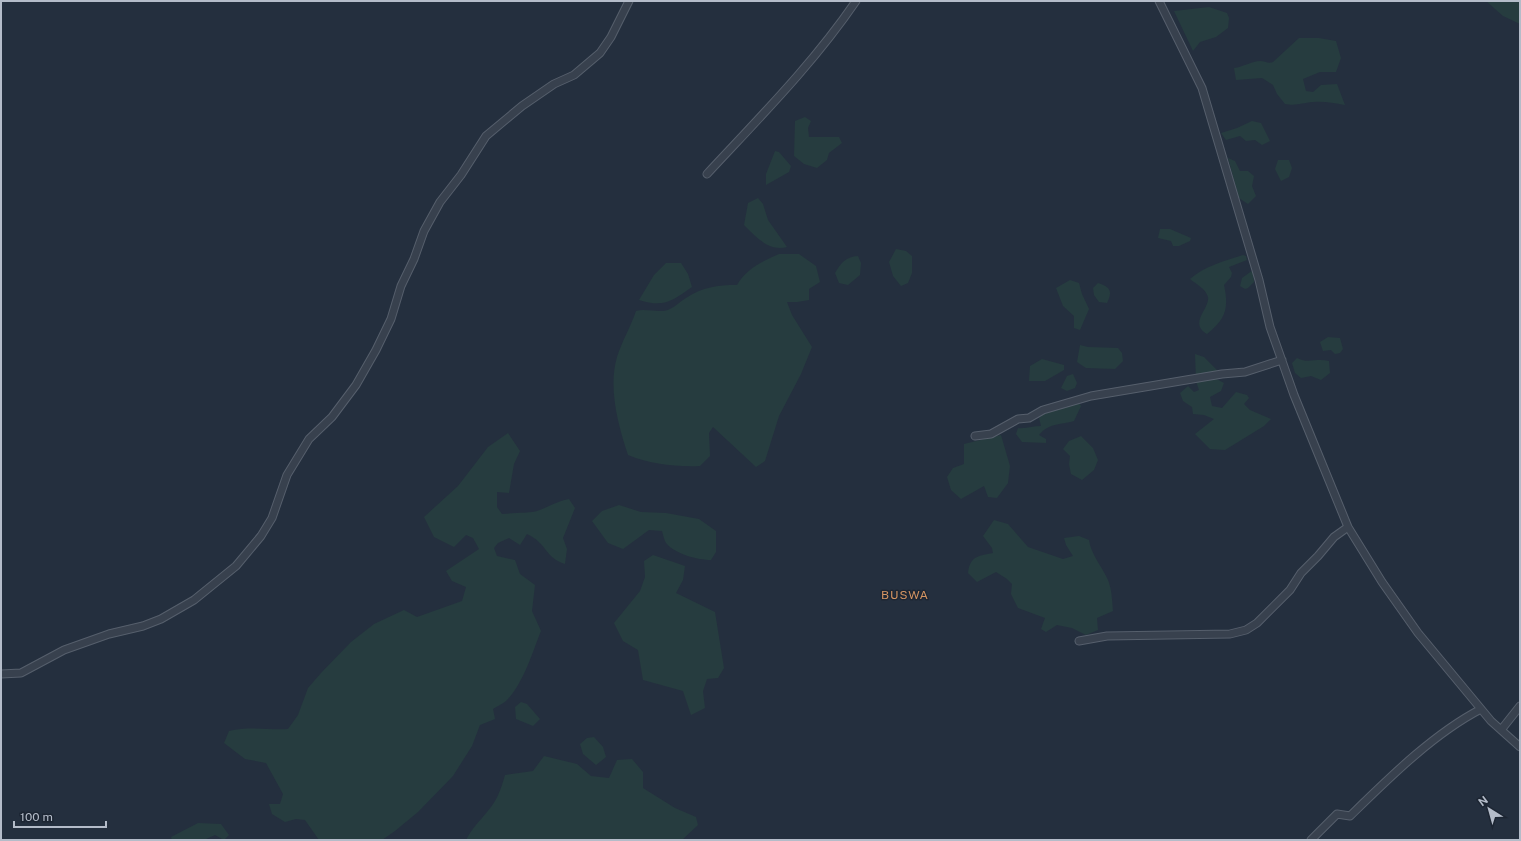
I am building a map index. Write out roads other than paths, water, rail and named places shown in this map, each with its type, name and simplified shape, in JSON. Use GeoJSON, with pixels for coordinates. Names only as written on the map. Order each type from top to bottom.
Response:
{"type":"FeatureCollection","features":[{"type":"Feature","properties":{"kind":"street"},"geometry":{"type":"LineString","coordinates":[[1,674],[21,673],[50,656],[70,647],[109,634],[143,626],[161,619],[194,600],[236,566],[257,541],[272,518],[287,475],[309,440],[332,417],[356,385],[376,350],[391,319],[401,286],[414,259],[424,231],[440,202],[461,175],[486,136],[522,106],[554,84],[574,75],[600,53],[611,37],[630,1]]}},
{"type":"Feature","properties":{"kind":"street"},"geometry":{"type":"LineString","coordinates":[[708,174],[805,68],[856,1]]}},
{"type":"Feature","properties":{"kind":"street"},"geometry":{"type":"LineString","coordinates":[[1160,1],[1202,88],[1257,273],[1270,327],[1308,431],[1348,527],[1382,582],[1418,633],[1481,709],[1520,747]]}},
{"type":"Feature","properties":{"kind":"street"},"geometry":{"type":"LineString","coordinates":[[975,436],[991,434],[1018,419],[1029,418],[1043,410],[1091,396],[1222,374],[1245,372],[1282,360]]}},
{"type":"Feature","properties":{"kind":"street"},"geometry":{"type":"LineString","coordinates":[[1079,641],[1107,636],[1230,634],[1246,630],[1257,623],[1290,590],[1301,573],[1334,537],[1348,527]]}},
{"type":"Feature","properties":{"kind":"street"},"geometry":{"type":"LineString","coordinates":[[1501,730],[1520,706]]}},
{"type":"Feature","properties":{"kind":"street"},"geometry":{"type":"LineString","coordinates":[[1310,840],[1337,814],[1350,816],[1394,775],[1439,737],[1462,719],[1481,709]]}},
{"type":"Feature","properties":{"kind":"district","name":"BUSWA"},"geometry":{"type":"Point","coordinates":[905,595]}}]}
